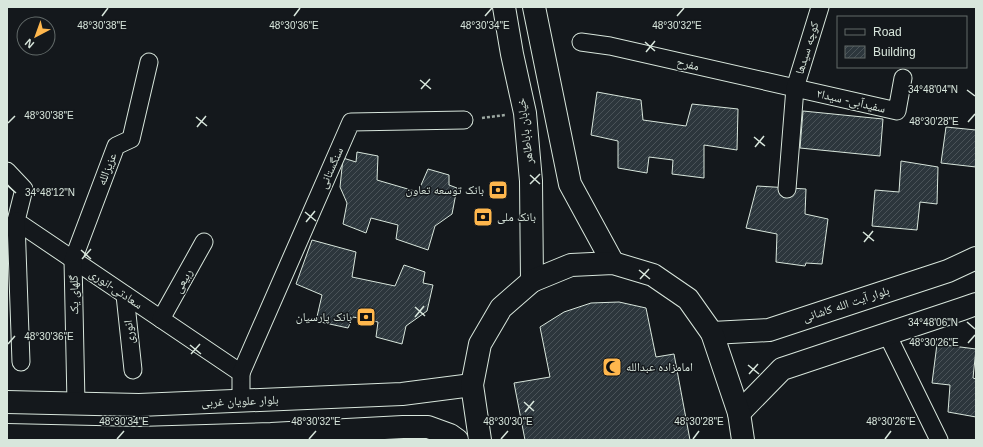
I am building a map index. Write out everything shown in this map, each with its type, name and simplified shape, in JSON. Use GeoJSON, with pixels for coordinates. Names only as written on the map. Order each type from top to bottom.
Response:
{"type":"FeatureCollection","features":[{"type":"Feature","properties":{"kind":"main road","name":"خیابان باباطاهر"},"geometry":{"type":"LineString","coordinates":[[504,7],[512,54],[525,113],[531,181],[532,281]]}},
{"type":"Feature","properties":{"kind":"main road"},"geometry":{"type":"LineString","coordinates":[[534,7],[570,184],[613,263]]}},
{"type":"Feature","properties":{"kind":"main road","name":"بلوار آیت الله کاشانی"},"geometry":{"type":"LineString","coordinates":[[712,333],[769,330],[948,271],[976,258]]}},
{"type":"Feature","properties":{"kind":"main road"},"geometry":{"type":"LineString","coordinates":[[480,440],[472,385],[480,344],[501,308],[532,281],[571,265],[613,263],[653,275],[688,299],[712,333],[739,413],[743,440]]}},
{"type":"Feature","properties":{"kind":"main road"},"geometry":{"type":"LineString","coordinates":[[739,413],[782,369],[962,310],[976,304]]}},
{"type":"Feature","properties":{"kind":"main road","name":"بلوار علویان غربی"},"geometry":{"type":"LineString","coordinates":[[7,402],[139,405],[402,394],[472,385]]}},
{"type":"Feature","properties":{"kind":"main road"},"geometry":{"type":"LineString","coordinates":[[7,435],[139,439],[271,437],[403,427],[428,427],[450,435],[457,440]]}},
{"type":"Feature","properties":{"kind":"street","name":"کوچه سیدها"},"geometry":{"type":"LineString","coordinates":[[787,189],[795,88],[820,7]]}},
{"type":"Feature","properties":{"kind":"street","name":"مفرح"},"geometry":{"type":"LineString","coordinates":[[581,42],[610,46],[795,88]]}},
{"type":"Feature","properties":{"kind":"street","name":"عزیزالله"},"geometry":{"type":"LineString","coordinates":[[73,260],[116,146],[131,139],[149,62]]}},
{"type":"Feature","properties":{"kind":"street","name":"سفیدآبی- سیدا۲"},"geometry":{"type":"LineString","coordinates":[[795,88],[897,111],[903,78]]}},
{"type":"Feature","properties":{"kind":"street","name":"سنگستانی"},"geometry":{"type":"LineString","coordinates":[[241,373],[351,122],[464,120]]}},
{"type":"Feature","properties":{"kind":"street"},"geometry":{"type":"LineString","coordinates":[[7,171],[24,189],[16,221],[21,362]]}},
{"type":"Feature","properties":{"kind":"street","name":"سعادتی-انوری"},"geometry":{"type":"LineString","coordinates":[[16,221],[241,373]]}},
{"type":"Feature","properties":{"kind":"street","name":"ربیعی"},"geometry":{"type":"LineString","coordinates":[[161,319],[204,242]]}},
{"type":"Feature","properties":{"kind":"street","name":"گلهای یک"},"geometry":{"type":"LineString","coordinates":[[73,260],[76,403]]}},
{"type":"Feature","properties":{"kind":"street","name":"انوری"},"geometry":{"type":"LineString","coordinates":[[125,295],[133,370]]}},
{"type":"Feature","properties":{"kind":"street"},"geometry":{"type":"LineString","coordinates":[[887,334],[939,440]]}},
{"type":"Feature","properties":{"kind":"street"},"geometry":{"type":"LineString","coordinates":[[241,373],[241,401]]}},
{"type":"Feature","properties":{"kind":"path"},"geometry":{"type":"LineString","coordinates":[[464,120],[525,113]]}},
{"type":"Feature","properties":{"kind":"building"},"geometry":{"type":"Polygon","coordinates":[[[597,92],[641,100],[643,120],[686,126],[692,104],[738,109],[737,150],[704,145],[704,178],[672,174],[673,160],[649,157],[647,173],[618,168],[618,141],[591,135],[597,92]]]}},
{"type":"Feature","properties":{"kind":"building"},"geometry":{"type":"Polygon","coordinates":[[[803,111],[883,119],[880,156],[800,148],[803,111]]]}},
{"type":"Feature","properties":{"kind":"building"},"geometry":{"type":"Polygon","coordinates":[[[946,127],[976,130],[976,167],[941,163],[946,127]]]}},
{"type":"Feature","properties":{"kind":"building"},"geometry":{"type":"Polygon","coordinates":[[[357,152],[378,156],[377,180],[418,192],[428,169],[449,175],[449,185],[457,188],[452,214],[435,226],[428,250],[396,239],[398,225],[371,218],[366,233],[343,224],[347,203],[340,187],[343,158],[356,162],[357,152]]]}},
{"type":"Feature","properties":{"kind":"building"},"geometry":{"type":"Polygon","coordinates":[[[901,161],[938,167],[937,204],[920,202],[917,230],[872,226],[875,190],[899,192],[901,161]]]}},
{"type":"Feature","properties":{"kind":"building"},"geometry":{"type":"Polygon","coordinates":[[[757,186],[806,189],[805,214],[828,219],[822,264],[806,263],[805,266],[776,262],[777,234],[746,228],[757,186]]]}},
{"type":"Feature","properties":{"kind":"building"},"geometry":{"type":"Polygon","coordinates":[[[312,240],[356,252],[352,277],[395,286],[404,265],[425,272],[423,283],[433,285],[427,311],[406,326],[402,344],[376,337],[378,322],[353,317],[348,328],[316,321],[322,295],[296,284],[312,240]]]}},
{"type":"Feature","properties":{"kind":"building","name":"امامزاده عبدالله"},"geometry":{"type":"Polygon","coordinates":[[[619,302],[646,308],[656,357],[674,354],[690,440],[525,440],[514,383],[550,377],[540,327],[564,312],[591,303],[619,302]]]}},
{"type":"Feature","properties":{"kind":"building"},"geometry":{"type":"Polygon","coordinates":[[[937,344],[976,349],[973,378],[976,379],[976,417],[948,412],[950,385],[932,383],[937,344]]]}},
{"type":"Feature","properties":{"kind":"place","name":"بانک توسعه تعاون"},"geometry":{"type":"Point","coordinates":[498,190]}},
{"type":"Feature","properties":{"kind":"place","name":"بانک ملی"},"geometry":{"type":"Point","coordinates":[483,217]}},
{"type":"Feature","properties":{"kind":"place","name":"بانک پارسیان"},"geometry":{"type":"Point","coordinates":[366,317]}},
{"type":"Feature","properties":{"kind":"place","name":"امامزاده عبدالله"},"geometry":{"type":"Point","coordinates":[612,367]}}]}
